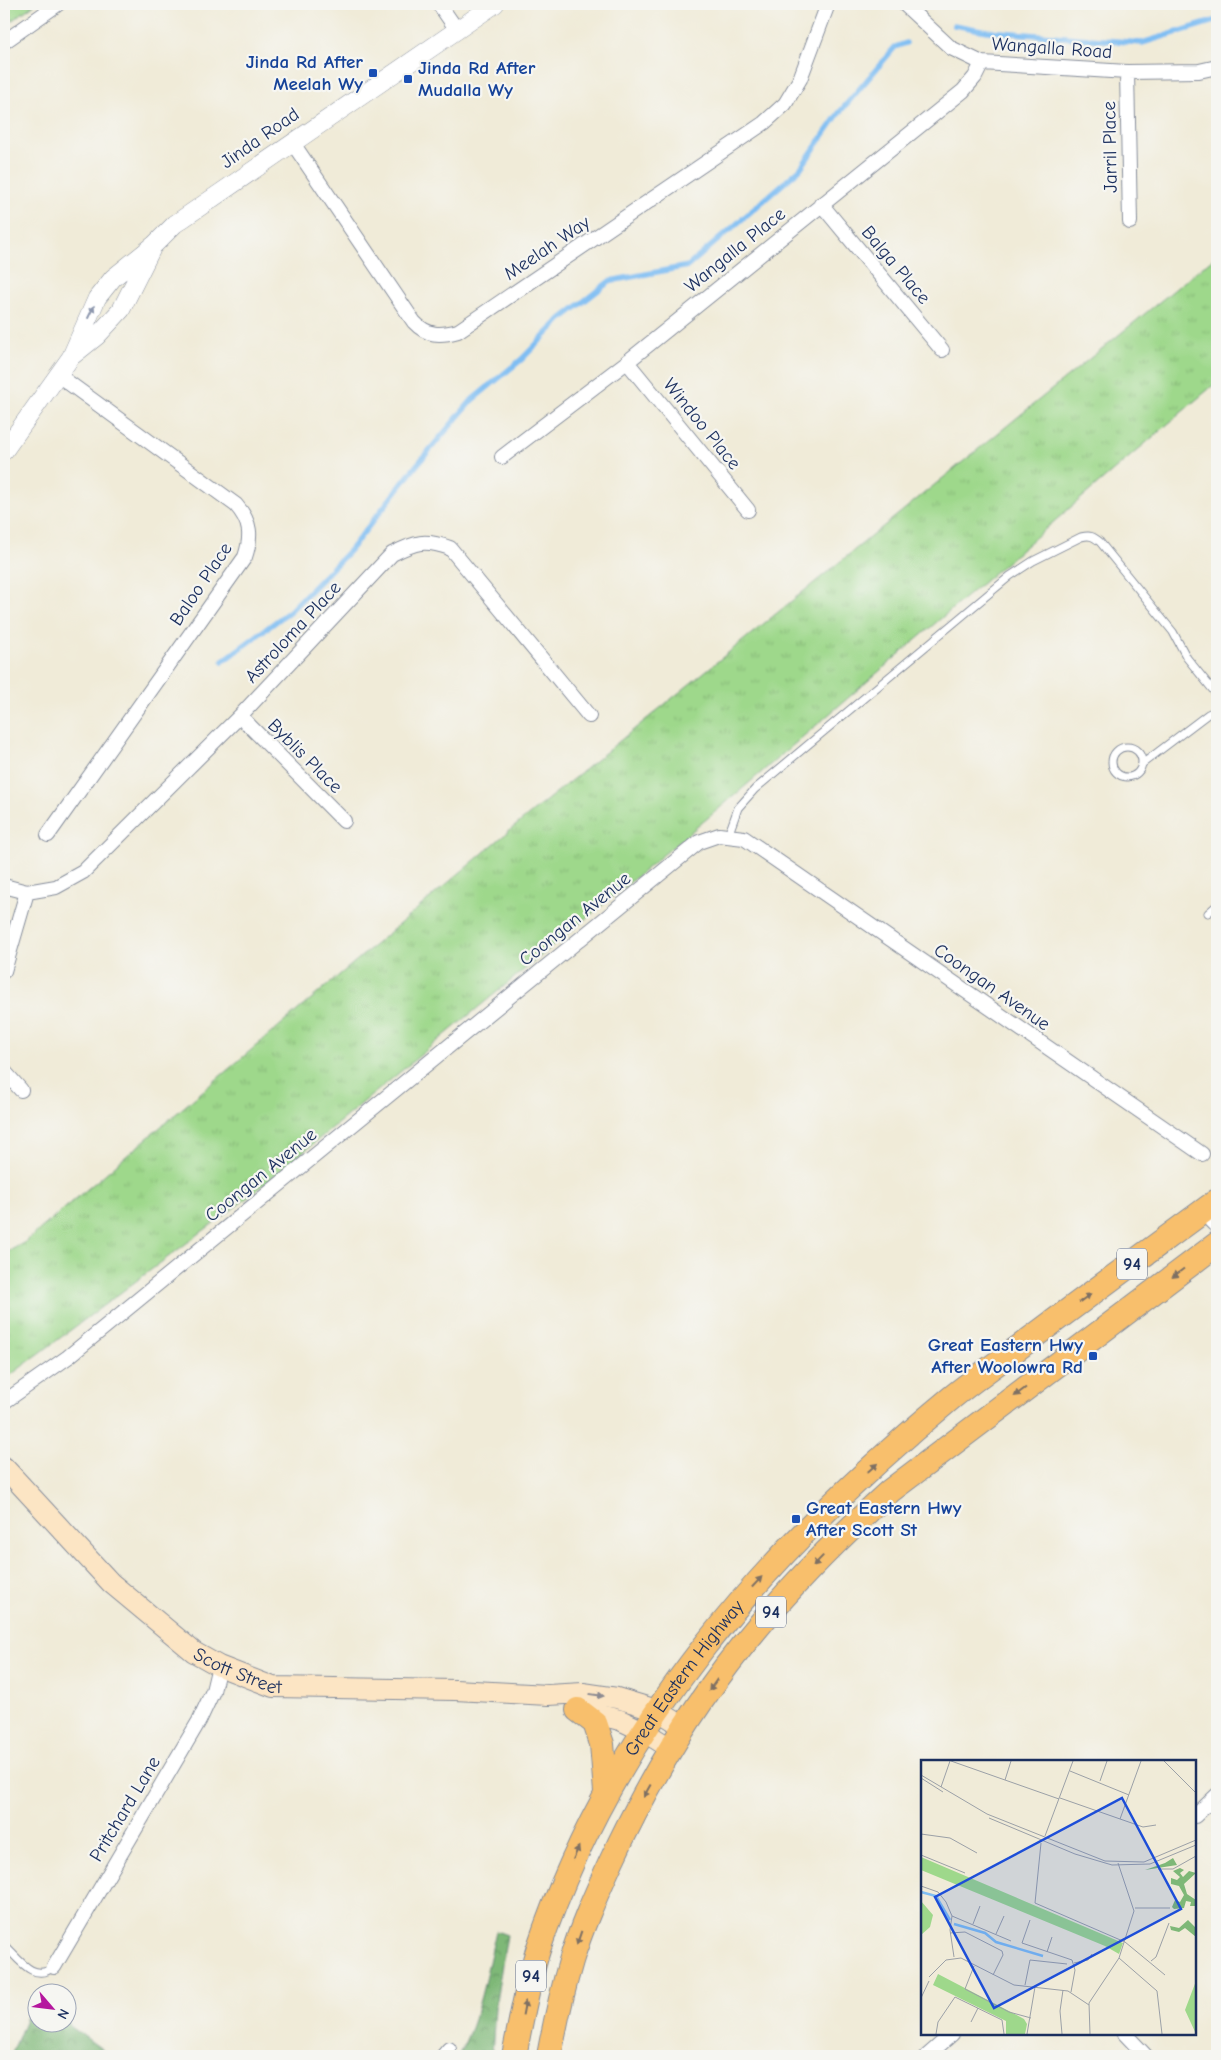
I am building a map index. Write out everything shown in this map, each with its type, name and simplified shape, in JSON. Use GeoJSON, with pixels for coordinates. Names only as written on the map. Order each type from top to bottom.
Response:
{"type":"FeatureCollection","features":[{"type":"Feature","properties":{"kind":"highway","name":"Great Eastern Highway"},"geometry":{"type":"LineString","coordinates":[[514,2056],[526,1995],[538,1952],[576,1852],[606,1792],[643,1731],[687,1666],[747,1592],[848,1489],[951,1398],[1212,1213]]}},
{"type":"Feature","properties":{"kind":"highway","name":"Great Eastern Highway"},"geometry":{"type":"LineString","coordinates":[[549,2056],[569,1969],[587,1915],[628,1825],[670,1748],[717,1679],[755,1629],[805,1574],[890,1490],[1217,1244]]}},
{"type":"Feature","properties":{"kind":"highway"},"geometry":{"type":"LineString","coordinates":[[578,1710],[595,1723],[602,1744],[606,1792]]}},
{"type":"Feature","properties":{"kind":"main road","name":"Scott Street"},"geometry":{"type":"LineString","coordinates":[[4,1467],[111,1583],[194,1652],[220,1666],[273,1687],[455,1690],[548,1695],[583,1693],[608,1697],[657,1710],[684,1727]]}},
{"type":"Feature","properties":{"kind":"main road","name":"Scott Street"},"geometry":{"type":"LineString","coordinates":[[548,1695],[578,1710],[620,1720],[643,1731],[670,1748]]}},
{"type":"Feature","properties":{"kind":"street"},"geometry":{"type":"LineString","coordinates":[[4,42],[58,4]]}},
{"type":"Feature","properties":{"kind":"street"},"geometry":{"type":"LineString","coordinates":[[440,4],[457,30]]}},
{"type":"Feature","properties":{"kind":"street","name":"Jinda Road"},"geometry":{"type":"LineString","coordinates":[[4,451],[71,357],[102,291],[112,278],[154,245],[175,224],[495,4]]}},
{"type":"Feature","properties":{"kind":"street","name":"Meelah Way"},"geometry":{"type":"LineString","coordinates":[[292,142],[414,322],[431,334],[444,335],[458,331],[764,123],[785,104],[800,79],[828,4]]}},
{"type":"Feature","properties":{"kind":"street","name":"Wangalla Road"},"geometry":{"type":"LineString","coordinates":[[904,4],[951,48],[982,63],[1127,72],[1199,71],[1217,67]]}},
{"type":"Feature","properties":{"kind":"street","name":"Wangalla Place"},"geometry":{"type":"LineString","coordinates":[[502,457],[627,362],[963,91],[975,77],[982,63]]}},
{"type":"Feature","properties":{"kind":"street","name":"Jarril Place"},"geometry":{"type":"LineString","coordinates":[[1127,72],[1130,222]]}},
{"type":"Feature","properties":{"kind":"street","name":"Balga Place"},"geometry":{"type":"LineString","coordinates":[[821,204],[942,350]]}},
{"type":"Feature","properties":{"kind":"street","name":"Jinda Road"},"geometry":{"type":"LineString","coordinates":[[71,357],[97,336],[121,310],[154,245]]}},
{"type":"Feature","properties":{"kind":"street","name":"Windoo Place"},"geometry":{"type":"LineString","coordinates":[[627,362],[748,510]]}},
{"type":"Feature","properties":{"kind":"street","name":"Baloo Place"},"geometry":{"type":"LineString","coordinates":[[48,835],[245,557],[250,544],[250,530],[245,516],[236,505],[58,375]]}},
{"type":"Feature","properties":{"kind":"street","name":"Astroloma Place"},"geometry":{"type":"LineString","coordinates":[[4,886],[27,892],[56,887],[83,872],[240,716],[392,554],[414,543],[432,542],[450,548],[589,716]]}},
{"type":"Feature","properties":{"kind":"street","name":"Byblis Place"},"geometry":{"type":"LineString","coordinates":[[240,716],[344,821]]}},
{"type":"Feature","properties":{"kind":"street","name":"Coongan Avenue"},"geometry":{"type":"LineString","coordinates":[[4,1402],[68,1357],[699,842],[719,835],[744,838],[1202,1154]]}},
{"type":"Feature","properties":{"kind":"street"},"geometry":{"type":"LineString","coordinates":[[4,971],[27,892]]}},
{"type":"Feature","properties":{"kind":"street"},"geometry":{"type":"LineString","coordinates":[[4,1071],[21,1090]]}},
{"type":"Feature","properties":{"kind":"street","name":"Pritchard Lane"},"geometry":{"type":"LineString","coordinates":[[54,1967],[199,1722],[213,1691],[220,1666]]}},
{"type":"Feature","properties":{"kind":"street"},"geometry":{"type":"LineString","coordinates":[[1196,1815],[1217,1795]]}},
{"type":"Feature","properties":{"kind":"street"},"geometry":{"type":"LineString","coordinates":[[927,2056],[951,2035]]}},
{"type":"Feature","properties":{"kind":"street"},"geometry":{"type":"LineString","coordinates":[[1127,2035],[1146,2056]]}},
{"type":"Feature","properties":{"kind":"lane"},"geometry":{"type":"LineString","coordinates":[[728,836],[738,808],[755,789],[1010,576],[1033,561],[1081,537],[1089,535],[1095,537],[1100,542],[1173,632],[1187,658],[1217,695]]}},
{"type":"Feature","properties":{"kind":"lane"},"geometry":{"type":"LineString","coordinates":[[1142,764],[1140,754],[1133,748],[1128,747],[1124,747],[1116,752],[1112,761],[1114,771],[1118,774],[1128,777],[1138,773],[1142,764],[1208,714],[1217,710]]}},
{"type":"Feature","properties":{"kind":"lane"},"geometry":{"type":"LineString","coordinates":[[1208,912],[1217,905]]}},
{"type":"Feature","properties":{"kind":"lane"},"geometry":{"type":"LineString","coordinates":[[4,1945],[32,1972],[39,1974],[47,1972],[54,1967]]}},
{"type":"Feature","properties":{"kind":"green space"},"geometry":{"type":"Polygon","coordinates":[[[4,4],[35,4],[4,26],[4,4]]]}},
{"type":"Feature","properties":{"kind":"green space"},"geometry":{"type":"Polygon","coordinates":[[[1217,255],[1217,382],[715,812],[251,1195],[4,1380],[4,1254],[25,1242],[509,831],[1217,255]]]}},
{"type":"Feature","properties":{"kind":"green space"},"geometry":{"type":"Polygon","coordinates":[[[496,1931],[507,1935],[495,2007],[492,2056],[458,2056],[477,2011],[496,1931]]]}},
{"type":"Feature","properties":{"kind":"green space"},"geometry":{"type":"Polygon","coordinates":[[[28,2014],[28,2032],[78,2032],[103,2050],[96,2056],[11,2056],[28,2014]]]}},
{"type":"Feature","properties":{"kind":"waterway"},"geometry":{"type":"LineString","coordinates":[[954,25],[987,31],[1142,43],[1217,20]]}},
{"type":"Feature","properties":{"kind":"waterway"},"geometry":{"type":"LineString","coordinates":[[223,661],[290,611],[350,550],[416,466],[472,400],[522,359],[561,319],[610,281],[688,266],[800,169],[839,113],[895,47],[906,43]]}},
{"type":"Feature","properties":{"kind":"place","name":"Jinda Rd After Meelah Wy"},"geometry":{"type":"Point","coordinates":[373,73]}},
{"type":"Feature","properties":{"kind":"place","name":"Jinda Rd After Mudalla Wy"},"geometry":{"type":"Point","coordinates":[408,79]}},
{"type":"Feature","properties":{"kind":"place","name":"Great Eastern Hwy After Woolowra Rd"},"geometry":{"type":"Point","coordinates":[1093,1356]}},
{"type":"Feature","properties":{"kind":"place","name":"Great Eastern Hwy After Scott St"},"geometry":{"type":"Point","coordinates":[796,1519]}}]}
